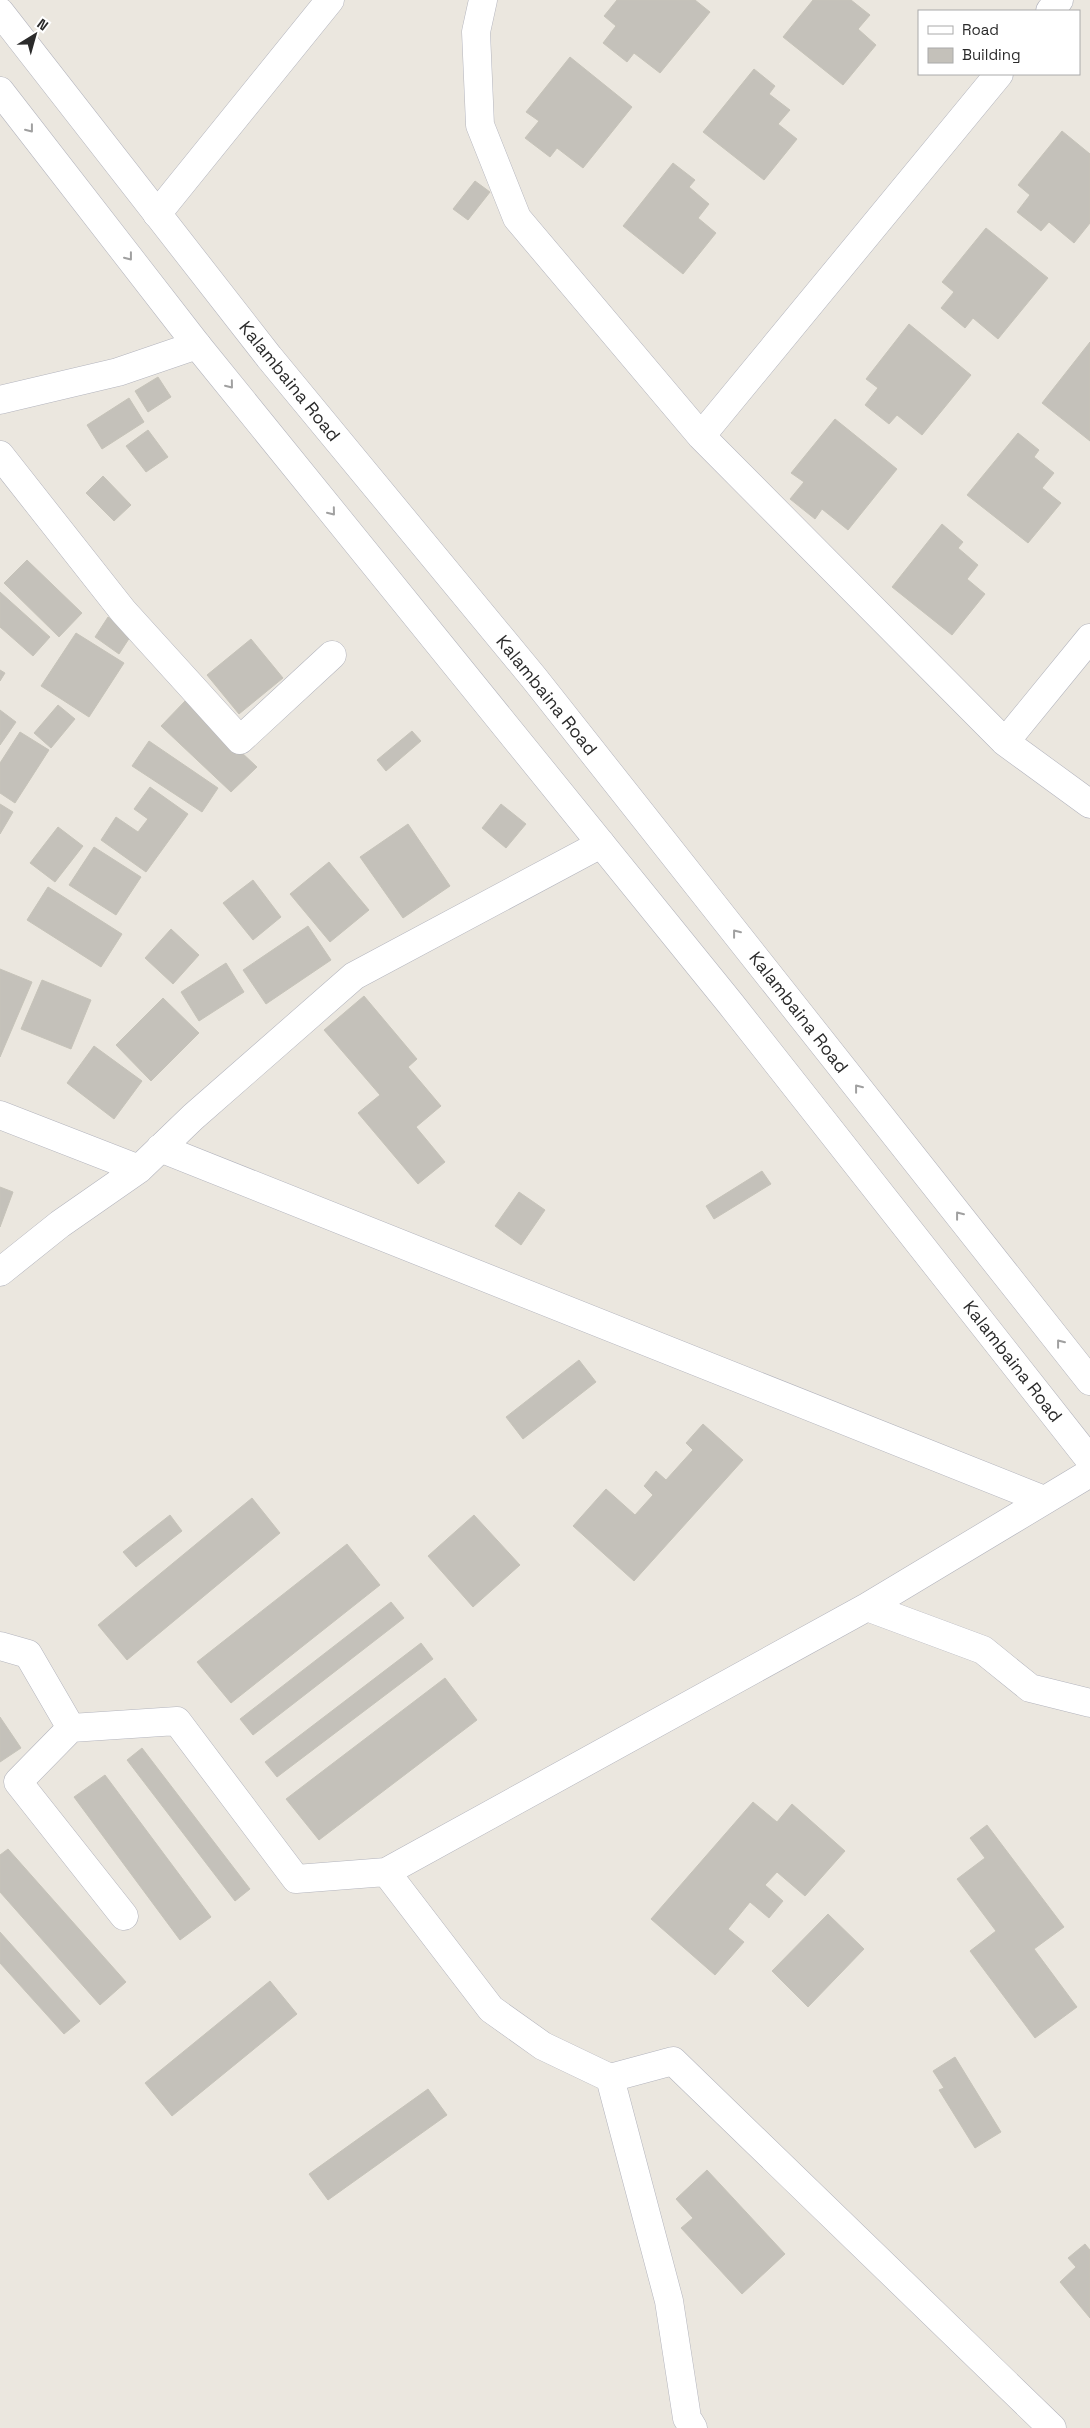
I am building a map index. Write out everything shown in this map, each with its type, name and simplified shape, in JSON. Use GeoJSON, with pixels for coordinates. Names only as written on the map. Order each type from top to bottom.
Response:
{"type":"FeatureCollection","features":[{"type":"Feature","properties":{"kind":"street"},"geometry":{"type":"LineString","coordinates":[[157,214],[330,0]]}},
{"type":"Feature","properties":{"kind":"street"},"geometry":{"type":"LineString","coordinates":[[483,0],[476,32],[480,125],[518,218],[701,436],[1005,742],[1090,804]]}},
{"type":"Feature","properties":{"kind":"street","name":"Kalambaina Road"},"geometry":{"type":"LineString","coordinates":[[0,12],[269,357],[534,678],[1090,1381]]}},
{"type":"Feature","properties":{"kind":"street"},"geometry":{"type":"LineString","coordinates":[[701,436],[998,75]]}},
{"type":"Feature","properties":{"kind":"street","name":"Kalambaina Road"},"geometry":{"type":"LineString","coordinates":[[2,98],[197,345],[743,1019],[1090,1460]]}},
{"type":"Feature","properties":{"kind":"street"},"geometry":{"type":"LineString","coordinates":[[0,400],[118,372],[197,345]]}},
{"type":"Feature","properties":{"kind":"street"},"geometry":{"type":"LineString","coordinates":[[0,455],[123,611],[240,740],[332,655]]}},
{"type":"Feature","properties":{"kind":"street"},"geometry":{"type":"LineString","coordinates":[[1005,742],[1090,638]]}},
{"type":"Feature","properties":{"kind":"street"},"geometry":{"type":"LineString","coordinates":[[0,1272],[60,1224],[139,1169],[160,1148],[354,976],[602,844]]}},
{"type":"Feature","properties":{"kind":"street"},"geometry":{"type":"LineString","coordinates":[[0,1116],[139,1169]]}},
{"type":"Feature","properties":{"kind":"street"},"geometry":{"type":"LineString","coordinates":[[160,1148],[1044,1500]]}},
{"type":"Feature","properties":{"kind":"street"},"geometry":{"type":"LineString","coordinates":[[124,1916],[18,1782],[71,1728],[177,1721],[296,1879],[386,1872],[867,1607],[1090,1473]]}},
{"type":"Feature","properties":{"kind":"street"},"geometry":{"type":"LineString","coordinates":[[867,1607],[983,1650],[1030,1688],[1090,1703]]}},
{"type":"Feature","properties":{"kind":"street"},"geometry":{"type":"LineString","coordinates":[[0,1646],[28,1654],[71,1728]]}},
{"type":"Feature","properties":{"kind":"street"},"geometry":{"type":"LineString","coordinates":[[386,1872],[491,2010],[543,2046],[610,2078],[673,2061],[1052,2428]]}},
{"type":"Feature","properties":{"kind":"street"},"geometry":{"type":"LineString","coordinates":[[610,2078],[669,2301],[687,2418],[693,2428]]}},
{"type":"Feature","properties":{"kind":"building"},"geometry":{"type":"Polygon","coordinates":[[[617,0],[695,0],[710,12],[660,73],[634,53],[627,62],[603,43],[616,26],[604,16],[617,0]]]}},
{"type":"Feature","properties":{"kind":"building"},"geometry":{"type":"Polygon","coordinates":[[[813,0],[851,0],[870,15],[858,29],[876,45],[843,85],[783,37],[813,0]]]}},
{"type":"Feature","properties":{"kind":"building"},"geometry":{"type":"Polygon","coordinates":[[[570,57],[632,107],[583,168],[557,148],[550,157],[525,138],[539,121],[526,112],[570,57]]]}},
{"type":"Feature","properties":{"kind":"building"},"geometry":{"type":"Polygon","coordinates":[[[754,69],[775,86],[769,94],[790,110],[778,124],[797,139],[764,180],[703,132],[754,69]]]}},
{"type":"Feature","properties":{"kind":"building"},"geometry":{"type":"Polygon","coordinates":[[[1062,131],[1090,154],[1090,223],[1074,243],[1049,222],[1041,231],[1017,212],[1030,195],[1018,185],[1062,131]]]}},
{"type":"Feature","properties":{"kind":"building"},"geometry":{"type":"Polygon","coordinates":[[[673,163],[695,180],[689,187],[709,204],[698,218],[716,233],[683,274],[623,226],[673,163]]]}},
{"type":"Feature","properties":{"kind":"building"},"geometry":{"type":"Polygon","coordinates":[[[475,181],[490,192],[468,220],[453,209],[475,181]]]}},
{"type":"Feature","properties":{"kind":"building"},"geometry":{"type":"Polygon","coordinates":[[[986,228],[1048,278],[998,339],[973,318],[965,328],[941,308],[954,292],[942,282],[986,228]]]}},
{"type":"Feature","properties":{"kind":"building"},"geometry":{"type":"Polygon","coordinates":[[[909,324],[971,375],[922,435],[897,415],[889,424],[865,405],[878,388],[866,379],[909,324]]]}},
{"type":"Feature","properties":{"kind":"building"},"geometry":{"type":"Polygon","coordinates":[[[1090,342],[1090,441],[1042,403],[1090,342]]]}},
{"type":"Feature","properties":{"kind":"building"},"geometry":{"type":"Polygon","coordinates":[[[158,377],[171,397],[148,412],[135,391],[158,377]]]}},
{"type":"Feature","properties":{"kind":"building"},"geometry":{"type":"Polygon","coordinates":[[[129,398],[144,422],[102,449],[87,425],[129,398]]]}},
{"type":"Feature","properties":{"kind":"building"},"geometry":{"type":"Polygon","coordinates":[[[835,419],[897,469],[848,530],[822,509],[815,519],[790,499],[804,482],[791,473],[835,419]]]}},
{"type":"Feature","properties":{"kind":"building"},"geometry":{"type":"Polygon","coordinates":[[[148,430],[168,457],[146,472],[126,446],[148,430]]]}},
{"type":"Feature","properties":{"kind":"building"},"geometry":{"type":"Polygon","coordinates":[[[1018,433],[1039,450],[1034,457],[1054,473],[1042,488],[1061,503],[1028,543],[967,495],[1018,433]]]}},
{"type":"Feature","properties":{"kind":"building"},"geometry":{"type":"Polygon","coordinates":[[[103,476],[131,505],[114,521],[86,493],[103,476]]]}},
{"type":"Feature","properties":{"kind":"building"},"geometry":{"type":"Polygon","coordinates":[[[942,524],[963,542],[958,548],[978,565],[967,579],[985,594],[952,635],[892,587],[942,524]]]}},
{"type":"Feature","properties":{"kind":"building"},"geometry":{"type":"Polygon","coordinates":[[[27,560],[82,613],[59,637],[4,583],[27,560]]]}},
{"type":"Feature","properties":{"kind":"building"},"geometry":{"type":"Polygon","coordinates":[[[0,592],[50,637],[33,656],[0,627],[0,592]]]}},
{"type":"Feature","properties":{"kind":"building"},"geometry":{"type":"Polygon","coordinates":[[[108,617],[132,634],[119,654],[95,637],[108,617]]]}},
{"type":"Feature","properties":{"kind":"building"},"geometry":{"type":"Polygon","coordinates":[[[76,633],[124,663],[89,717],[41,686],[76,633]]]}},
{"type":"Feature","properties":{"kind":"building"},"geometry":{"type":"Polygon","coordinates":[[[251,639],[283,678],[239,714],[207,675],[251,639]]]}},
{"type":"Feature","properties":{"kind":"building"},"geometry":{"type":"Polygon","coordinates":[[[0,670],[5,673],[0,681],[0,670]]]}},
{"type":"Feature","properties":{"kind":"building"},"geometry":{"type":"Polygon","coordinates":[[[186,700],[257,767],[231,792],[161,726],[186,700]]]}},
{"type":"Feature","properties":{"kind":"building"},"geometry":{"type":"Polygon","coordinates":[[[58,705],[75,719],[51,748],[34,733],[58,705]]]}},
{"type":"Feature","properties":{"kind":"building"},"geometry":{"type":"Polygon","coordinates":[[[0,710],[16,722],[0,745],[0,710]]]}},
{"type":"Feature","properties":{"kind":"building"},"geometry":{"type":"Polygon","coordinates":[[[412,731],[421,741],[386,771],[377,760],[412,731]]]}},
{"type":"Feature","properties":{"kind":"building"},"geometry":{"type":"Polygon","coordinates":[[[20,732],[49,750],[15,803],[0,793],[0,763],[20,732]]]}},
{"type":"Feature","properties":{"kind":"building"},"geometry":{"type":"Polygon","coordinates":[[[149,741],[218,788],[202,812],[132,766],[149,741]]]}},
{"type":"Feature","properties":{"kind":"building"},"geometry":{"type":"Polygon","coordinates":[[[150,787],[188,814],[146,872],[101,840],[116,817],[138,832],[148,819],[134,809],[150,787]]]}},
{"type":"Feature","properties":{"kind":"building"},"geometry":{"type":"Polygon","coordinates":[[[0,804],[13,812],[0,834],[0,804]]]}},
{"type":"Feature","properties":{"kind":"building"},"geometry":{"type":"Polygon","coordinates":[[[501,804],[526,824],[506,848],[482,828],[501,804]]]}},
{"type":"Feature","properties":{"kind":"building"},"geometry":{"type":"Polygon","coordinates":[[[408,824],[450,886],[403,918],[360,857],[408,824]]]}},
{"type":"Feature","properties":{"kind":"building"},"geometry":{"type":"Polygon","coordinates":[[[58,827],[83,846],[55,882],[30,863],[58,827]]]}},
{"type":"Feature","properties":{"kind":"building"},"geometry":{"type":"Polygon","coordinates":[[[94,847],[141,877],[116,915],[69,885],[94,847]]]}},
{"type":"Feature","properties":{"kind":"building"},"geometry":{"type":"Polygon","coordinates":[[[329,862],[369,910],[330,942],[290,894],[329,862]]]}},
{"type":"Feature","properties":{"kind":"building"},"geometry":{"type":"Polygon","coordinates":[[[253,880],[281,917],[253,940],[223,903],[253,880]]]}},
{"type":"Feature","properties":{"kind":"building"},"geometry":{"type":"Polygon","coordinates":[[[48,887],[122,934],[101,967],[27,920],[48,887]]]}},
{"type":"Feature","properties":{"kind":"building"},"geometry":{"type":"Polygon","coordinates":[[[308,926],[331,960],[266,1004],[243,970],[308,926]]]}},
{"type":"Feature","properties":{"kind":"building"},"geometry":{"type":"Polygon","coordinates":[[[171,929],[199,955],[173,984],[145,958],[171,929]]]}},
{"type":"Feature","properties":{"kind":"building"},"geometry":{"type":"Polygon","coordinates":[[[226,963],[244,992],[199,1021],[181,992],[226,963]]]}},
{"type":"Feature","properties":{"kind":"building"},"geometry":{"type":"Polygon","coordinates":[[[0,969],[32,982],[0,1057],[0,969]]]}},
{"type":"Feature","properties":{"kind":"building"},"geometry":{"type":"Polygon","coordinates":[[[42,980],[91,1000],[71,1049],[21,1029],[42,980]]]}},
{"type":"Feature","properties":{"kind":"building"},"geometry":{"type":"Polygon","coordinates":[[[364,996],[417,1059],[408,1067],[441,1106],[416,1127],[445,1162],[418,1184],[358,1113],[380,1095],[324,1030],[364,996]]]}},
{"type":"Feature","properties":{"kind":"building"},"geometry":{"type":"Polygon","coordinates":[[[163,998],[199,1033],[151,1081],[116,1045],[163,998]]]}},
{"type":"Feature","properties":{"kind":"building"},"geometry":{"type":"Polygon","coordinates":[[[94,1046],[142,1081],[114,1119],[67,1083],[94,1046]]]}},
{"type":"Feature","properties":{"kind":"building"},"geometry":{"type":"Polygon","coordinates":[[[762,1171],[771,1184],[714,1219],[706,1206],[762,1171]]]}},
{"type":"Feature","properties":{"kind":"building"},"geometry":{"type":"Polygon","coordinates":[[[0,1187],[13,1192],[0,1227],[0,1187]]]}},
{"type":"Feature","properties":{"kind":"building"},"geometry":{"type":"Polygon","coordinates":[[[519,1192],[545,1210],[521,1245],[495,1226],[519,1192]]]}},
{"type":"Feature","properties":{"kind":"building"},"geometry":{"type":"Polygon","coordinates":[[[579,1360],[596,1382],[523,1439],[506,1417],[579,1360]]]}},
{"type":"Feature","properties":{"kind":"building"},"geometry":{"type":"Polygon","coordinates":[[[703,1424],[743,1460],[634,1581],[573,1526],[606,1489],[635,1515],[653,1495],[644,1486],[656,1471],[666,1480],[693,1450],[686,1443],[703,1424]]]}},
{"type":"Feature","properties":{"kind":"building"},"geometry":{"type":"Polygon","coordinates":[[[252,1498],[280,1533],[127,1660],[98,1625],[252,1498]]]}},
{"type":"Feature","properties":{"kind":"building"},"geometry":{"type":"Polygon","coordinates":[[[170,1515],[182,1531],[136,1567],[123,1552],[170,1515]]]}},
{"type":"Feature","properties":{"kind":"building"},"geometry":{"type":"Polygon","coordinates":[[[474,1515],[520,1565],[473,1607],[428,1556],[474,1515]]]}},
{"type":"Feature","properties":{"kind":"building"},"geometry":{"type":"Polygon","coordinates":[[[347,1544],[380,1585],[231,1703],[197,1662],[347,1544]]]}},
{"type":"Feature","properties":{"kind":"building"},"geometry":{"type":"Polygon","coordinates":[[[391,1602],[404,1618],[253,1735],[240,1719],[391,1602]]]}},
{"type":"Feature","properties":{"kind":"building"},"geometry":{"type":"Polygon","coordinates":[[[421,1643],[433,1659],[277,1777],[265,1762],[421,1643]]]}},
{"type":"Feature","properties":{"kind":"building"},"geometry":{"type":"Polygon","coordinates":[[[445,1678],[477,1720],[319,1840],[286,1799],[445,1678]]]}},
{"type":"Feature","properties":{"kind":"building"},"geometry":{"type":"Polygon","coordinates":[[[0,1717],[21,1748],[0,1762],[0,1717]]]}},
{"type":"Feature","properties":{"kind":"building"},"geometry":{"type":"Polygon","coordinates":[[[142,1748],[250,1889],[235,1901],[127,1760],[142,1748]]]}},
{"type":"Feature","properties":{"kind":"building"},"geometry":{"type":"Polygon","coordinates":[[[105,1775],[211,1917],[180,1940],[74,1797],[105,1775]]]}},
{"type":"Feature","properties":{"kind":"building"},"geometry":{"type":"Polygon","coordinates":[[[753,1802],[777,1822],[792,1804],[845,1851],[805,1896],[777,1872],[765,1885],[783,1901],[769,1918],[750,1902],[728,1929],[744,1942],[715,1975],[651,1919],[753,1802]]]}},
{"type":"Feature","properties":{"kind":"building"},"geometry":{"type":"Polygon","coordinates":[[[987,1825],[1064,1927],[1034,1949],[1077,2007],[1035,2038],[970,1951],[996,1931],[957,1879],[985,1858],[970,1838],[987,1825]]]}},
{"type":"Feature","properties":{"kind":"building"},"geometry":{"type":"Polygon","coordinates":[[[8,1849],[126,1982],[100,2005],[0,1892],[0,1855],[8,1849]]]}},
{"type":"Feature","properties":{"kind":"building"},"geometry":{"type":"Polygon","coordinates":[[[828,1914],[864,1949],[808,2007],[772,1971],[828,1914]]]}},
{"type":"Feature","properties":{"kind":"building"},"geometry":{"type":"Polygon","coordinates":[[[0,1932],[80,2021],[64,2034],[0,1963],[0,1932]]]}},
{"type":"Feature","properties":{"kind":"building"},"geometry":{"type":"Polygon","coordinates":[[[270,1981],[297,2014],[172,2116],[145,2083],[270,1981]]]}},
{"type":"Feature","properties":{"kind":"building"},"geometry":{"type":"Polygon","coordinates":[[[955,2057],[1001,2132],[975,2148],[939,2090],[944,2088],[933,2071],[955,2057]]]}},
{"type":"Feature","properties":{"kind":"building"},"geometry":{"type":"Polygon","coordinates":[[[428,2089],[447,2115],[328,2200],[309,2174],[428,2089]]]}},
{"type":"Feature","properties":{"kind":"building"},"geometry":{"type":"Polygon","coordinates":[[[707,2170],[785,2254],[742,2294],[681,2228],[693,2218],[676,2199],[707,2170]]]}},
{"type":"Feature","properties":{"kind":"building"},"geometry":{"type":"Polygon","coordinates":[[[1085,2244],[1090,2250],[1090,2318],[1060,2282],[1076,2267],[1068,2258],[1085,2244]]]}}]}
